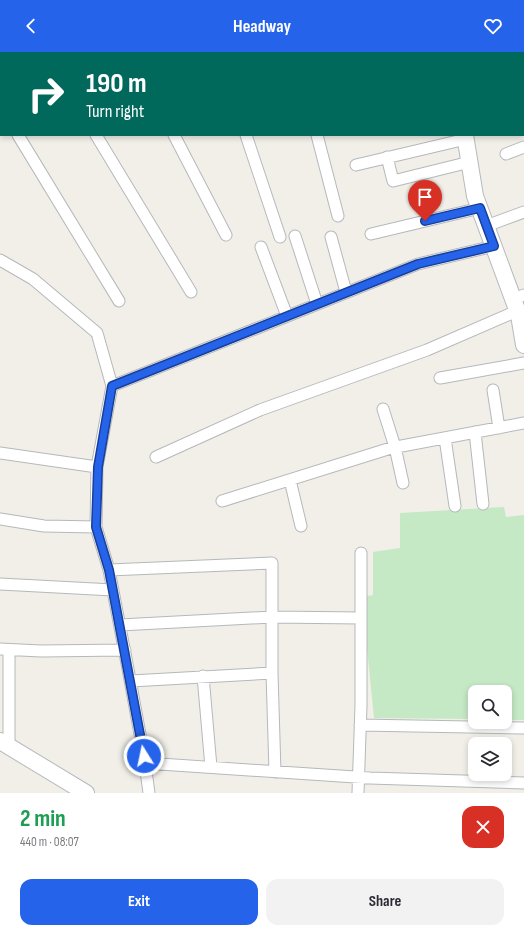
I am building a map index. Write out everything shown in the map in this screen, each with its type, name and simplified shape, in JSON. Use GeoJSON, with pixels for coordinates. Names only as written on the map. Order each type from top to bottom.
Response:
{"type":"FeatureCollection","features":[{"type":"Feature","properties":{"kind":"street"},"geometry":{"type":"LineString","coordinates":[[19,136],[119,301]]}},
{"type":"Feature","properties":{"kind":"street"},"geometry":{"type":"LineString","coordinates":[[97,136],[191,292]]}},
{"type":"Feature","properties":{"kind":"street"},"geometry":{"type":"LineString","coordinates":[[175,136],[226,235]]}},
{"type":"Feature","properties":{"kind":"street"},"geometry":{"type":"LineString","coordinates":[[246,136],[280,237]]}},
{"type":"Feature","properties":{"kind":"street"},"geometry":{"type":"LineString","coordinates":[[317,136],[338,216]]}},
{"type":"Feature","properties":{"kind":"street"},"geometry":{"type":"LineString","coordinates":[[356,165],[466,137],[475,196],[518,302],[524,345]]}},
{"type":"Feature","properties":{"kind":"street"},"geometry":{"type":"LineString","coordinates":[[506,154],[524,147]]}},
{"type":"Feature","properties":{"kind":"street"},"geometry":{"type":"LineString","coordinates":[[387,157],[392,181],[470,162]]}},
{"type":"Feature","properties":{"kind":"street"},"geometry":{"type":"LineString","coordinates":[[371,234],[480,208]]}},
{"type":"Feature","properties":{"kind":"street"},"geometry":{"type":"LineString","coordinates":[[486,226],[524,212]]}},
{"type":"Feature","properties":{"kind":"street"},"geometry":{"type":"LineString","coordinates":[[295,236],[318,304]]}},
{"type":"Feature","properties":{"kind":"street"},"geometry":{"type":"LineString","coordinates":[[331,237],[346,292]]}},
{"type":"Feature","properties":{"kind":"street"},"geometry":{"type":"LineString","coordinates":[[112,386],[418,264],[494,246]]}},
{"type":"Feature","properties":{"kind":"street"},"geometry":{"type":"LineString","coordinates":[[261,247],[287,316]]}},
{"type":"Feature","properties":{"kind":"street"},"geometry":{"type":"LineString","coordinates":[[0,260],[33,278],[97,333],[112,386],[98,467],[96,527],[109,570],[125,650],[149,793]]}},
{"type":"Feature","properties":{"kind":"street"},"geometry":{"type":"LineString","coordinates":[[156,457],[260,410],[427,350],[518,302]]}},
{"type":"Feature","properties":{"kind":"street"},"geometry":{"type":"LineString","coordinates":[[440,378],[524,363]]}},
{"type":"Feature","properties":{"kind":"street"},"geometry":{"type":"LineString","coordinates":[[493,390],[499,428]]}},
{"type":"Feature","properties":{"kind":"street"},"geometry":{"type":"LineString","coordinates":[[382,409],[395,447],[403,483]]}},
{"type":"Feature","properties":{"kind":"street"},"geometry":{"type":"LineString","coordinates":[[222,501],[395,447],[524,423]]}},
{"type":"Feature","properties":{"kind":"street"},"geometry":{"type":"LineString","coordinates":[[475,432],[483,504]]}},
{"type":"Feature","properties":{"kind":"street"},"geometry":{"type":"LineString","coordinates":[[445,438],[455,506]]}},
{"type":"Feature","properties":{"kind":"street"},"geometry":{"type":"LineString","coordinates":[[0,453],[98,467]]}},
{"type":"Feature","properties":{"kind":"street"},"geometry":{"type":"LineString","coordinates":[[290,480],[301,526]]}},
{"type":"Feature","properties":{"kind":"street"},"geometry":{"type":"LineString","coordinates":[[0,519],[44,526],[96,527]]}},
{"type":"Feature","properties":{"kind":"street"},"geometry":{"type":"LineString","coordinates":[[358,793],[361,553]]}},
{"type":"Feature","properties":{"kind":"street"},"geometry":{"type":"LineString","coordinates":[[109,570],[272,563],[272,672],[275,772]]}},
{"type":"Feature","properties":{"kind":"street"},"geometry":{"type":"LineString","coordinates":[[0,584],[113,590]]}},
{"type":"Feature","properties":{"kind":"street"},"geometry":{"type":"LineString","coordinates":[[120,625],[272,617],[361,618]]}},
{"type":"Feature","properties":{"kind":"street"},"geometry":{"type":"LineString","coordinates":[[86,793],[4,743],[4,649],[41,651],[125,650]]}},
{"type":"Feature","properties":{"kind":"street"},"geometry":{"type":"LineString","coordinates":[[131,681],[272,672]]}},
{"type":"Feature","properties":{"kind":"street"},"geometry":{"type":"LineString","coordinates":[[203,676],[211,767]]}},
{"type":"Feature","properties":{"kind":"street"},"geometry":{"type":"LineString","coordinates":[[360,725],[524,728]]}},
{"type":"Feature","properties":{"kind":"street"},"geometry":{"type":"LineString","coordinates":[[145,763],[359,778],[524,782]]}},
{"type":"Feature","properties":{"kind":"green space"},"geometry":{"type":"Polygon","coordinates":[[[504,507],[506,517],[524,515],[524,720],[512,720],[512,685],[468,685],[468,719],[374,718],[362,597],[373,595],[373,552],[400,548],[400,513],[504,507]]]}},
{"type":"Feature","properties":{"kind":"route"},"geometry":{"type":"LineString","coordinates":[[144,756],[109,570],[96,527],[98,467],[112,386],[418,264],[494,246],[480,208],[425,221]]}}]}
